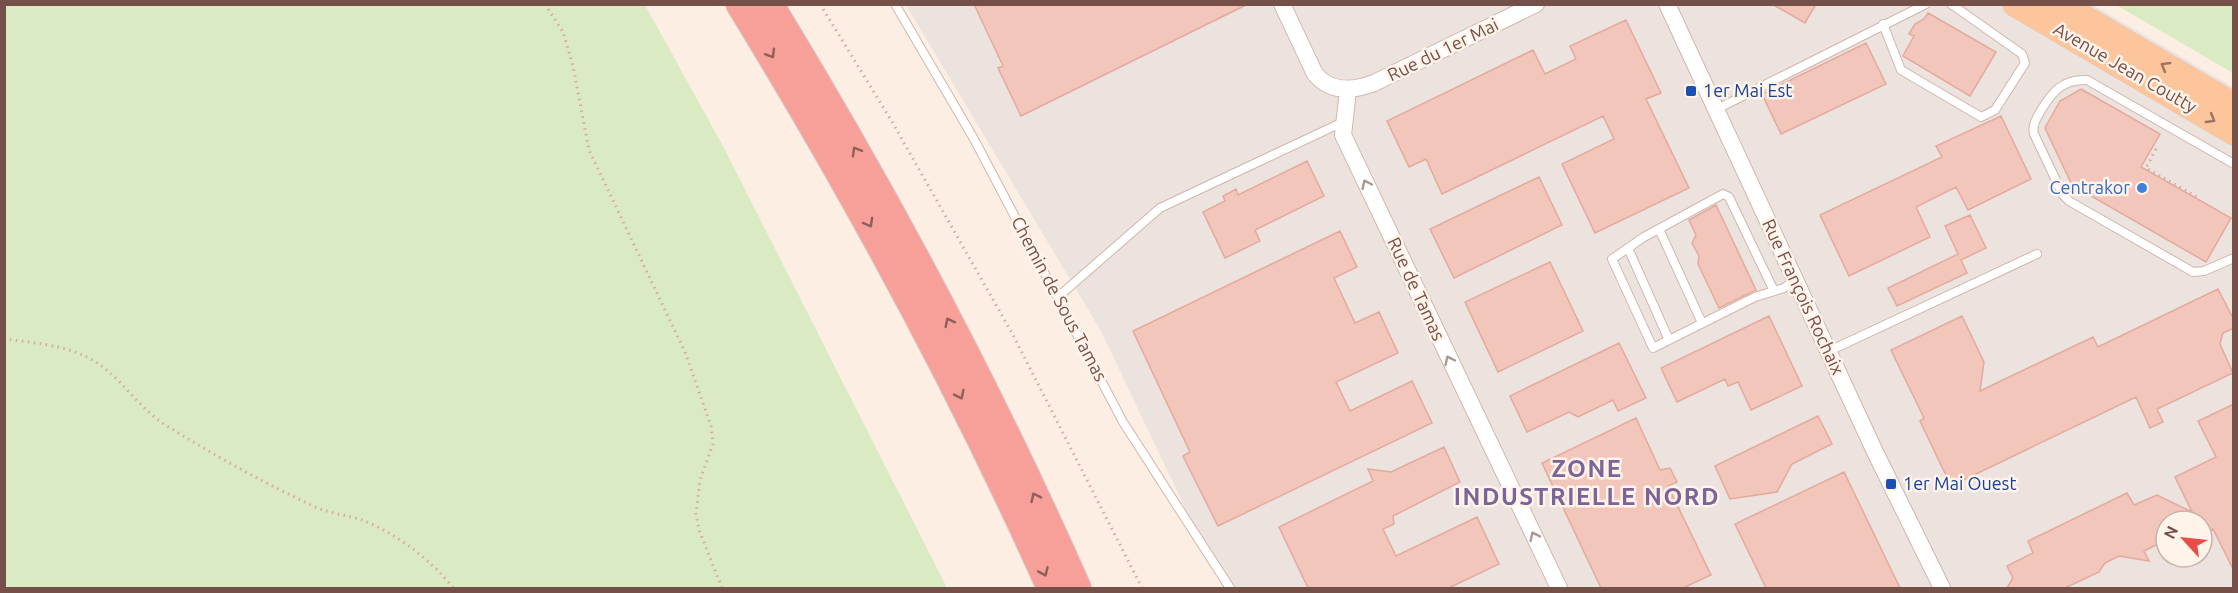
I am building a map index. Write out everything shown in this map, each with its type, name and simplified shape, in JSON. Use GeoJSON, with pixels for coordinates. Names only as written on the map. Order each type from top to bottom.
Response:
{"type":"FeatureCollection","features":[{"type":"Feature","properties":{"kind":"highway"},"geometry":{"type":"LineString","coordinates":[[740,4],[848,186],[916,309],[992,459],[1051,588]]}},
{"type":"Feature","properties":{"kind":"highway"},"geometry":{"type":"LineString","coordinates":[[769,4],[838,119],[935,295],[1012,448],[1077,588]]}},
{"type":"Feature","properties":{"kind":"main road","name":"Avenue Jean Coutty"},"geometry":{"type":"LineString","coordinates":[[2016,4],[2234,132]]}},
{"type":"Feature","properties":{"kind":"main road","name":"Avenue Jean Coutty"},"geometry":{"type":"LineString","coordinates":[[2060,4],[2234,106]]}},
{"type":"Feature","properties":{"kind":"street"},"geometry":{"type":"LineString","coordinates":[[1282,4],[1315,74],[1322,82],[1348,90]]}},
{"type":"Feature","properties":{"kind":"street","name":"Rue du 1er Mai"},"geometry":{"type":"LineString","coordinates":[[1348,90],[1374,83],[1536,4]]}},
{"type":"Feature","properties":{"kind":"street","name":"Rue François Rochaix"},"geometry":{"type":"LineString","coordinates":[[1667,4],[1942,588]]}},
{"type":"Feature","properties":{"kind":"street","name":"Rue de Tamas"},"geometry":{"type":"LineString","coordinates":[[1348,90],[1343,135],[1559,588]]}},
{"type":"Feature","properties":{"kind":"lane","name":"Chemin de Sous Tamas"},"geometry":{"type":"LineString","coordinates":[[895,4],[974,139],[1059,296],[1123,422],[1230,588]]}},
{"type":"Feature","properties":{"kind":"lane"},"geometry":{"type":"LineString","coordinates":[[1717,109],[1926,4]]}},
{"type":"Feature","properties":{"kind":"lane"},"geometry":{"type":"LineString","coordinates":[[1884,24],[1901,70],[1981,117],[1988,115],[1995,110],[2025,63],[2024,58],[2022,54],[1951,4]]}},
{"type":"Feature","properties":{"kind":"lane"},"geometry":{"type":"LineString","coordinates":[[2234,164],[2087,80],[2066,83],[2051,95],[2033,129],[2064,197],[2193,272],[2204,271],[2234,258]]}},
{"type":"Feature","properties":{"kind":"lane"},"geometry":{"type":"LineString","coordinates":[[1059,296],[1160,208],[1343,122]]}},
{"type":"Feature","properties":{"kind":"lane"},"geometry":{"type":"LineString","coordinates":[[1774,291],[1730,197],[1723,194],[1659,229],[1612,259],[1653,348],[1755,297],[1774,291],[1795,280]]}},
{"type":"Feature","properties":{"kind":"lane"},"geometry":{"type":"LineString","coordinates":[[1659,229],[1702,323]]}},
{"type":"Feature","properties":{"kind":"lane"},"geometry":{"type":"LineString","coordinates":[[1628,248],[1669,340]]}},
{"type":"Feature","properties":{"kind":"lane"},"geometry":{"type":"LineString","coordinates":[[1829,351],[2037,254]]}},
{"type":"Feature","properties":{"kind":"path"},"geometry":{"type":"LineString","coordinates":[[545,4],[563,32],[573,66],[589,150],[685,352],[711,426],[712,444],[700,480],[696,514],[699,530],[722,588]]}},
{"type":"Feature","properties":{"kind":"path"},"geometry":{"type":"LineString","coordinates":[[820,4],[891,120],[1012,333],[1143,588]]}},
{"type":"Feature","properties":{"kind":"path"},"geometry":{"type":"LineString","coordinates":[[2156,149],[2146,168],[2197,197]]}},
{"type":"Feature","properties":{"kind":"path"},"geometry":{"type":"LineString","coordinates":[[4,339],[68,350],[98,364],[113,375],[146,411],[167,426],[264,483],[323,511],[361,520],[381,530],[439,570],[453,588]]}},
{"type":"Feature","properties":{"kind":"shaded area"},"geometry":{"type":"Polygon","coordinates":[[[906,5],[2093,5],[2233,87],[2233,588],[1223,588],[1101,331],[906,5]]]}},
{"type":"Feature","properties":{"kind":"green space"},"geometry":{"type":"Polygon","coordinates":[[[4,5],[645,5],[724,148],[947,588],[5,588],[4,5]]]}},
{"type":"Feature","properties":{"kind":"green space"},"geometry":{"type":"Polygon","coordinates":[[[2116,5],[2233,5],[2233,73],[2116,5]]]}},
{"type":"Feature","properties":{"kind":"building"},"geometry":{"type":"Polygon","coordinates":[[[974,4],[1248,4],[1021,116],[998,68],[1003,66],[974,4]]]}},
{"type":"Feature","properties":{"kind":"building"},"geometry":{"type":"Polygon","coordinates":[[[1772,4],[1816,4],[1805,23],[1772,4]]]}},
{"type":"Feature","properties":{"kind":"building"},"geometry":{"type":"Polygon","coordinates":[[[1928,13],[1996,52],[1970,96],[1903,56],[1914,36],[1909,34],[1915,24],[1924,19],[1928,13]]]}},
{"type":"Feature","properties":{"kind":"building"},"geometry":{"type":"Polygon","coordinates":[[[1626,20],[1661,93],[1646,99],[1689,188],[1595,233],[1562,164],[1614,139],[1603,116],[1442,194],[1426,159],[1409,167],[1387,121],[1533,50],[1545,74],[1576,59],[1570,46],[1626,20]]]}},
{"type":"Feature","properties":{"kind":"building"},"geometry":{"type":"Polygon","coordinates":[[[1866,43],[1886,84],[1781,134],[1762,94],[1866,43]]]}},
{"type":"Feature","properties":{"kind":"building"},"geometry":{"type":"Polygon","coordinates":[[[2081,89],[2160,134],[2141,167],[2231,218],[2206,262],[2072,185],[2045,128],[2060,101],[2081,89]]]}},
{"type":"Feature","properties":{"kind":"building"},"geometry":{"type":"Polygon","coordinates":[[[2001,116],[2031,179],[1968,210],[1956,187],[1916,207],[1930,237],[1849,276],[1820,215],[1942,157],[1936,146],[2001,116]]]}},
{"type":"Feature","properties":{"kind":"building"},"geometry":{"type":"Polygon","coordinates":[[[1307,161],[1324,196],[1255,230],[1260,241],[1225,258],[1203,212],[1225,201],[1223,196],[1236,189],[1238,195],[1307,161]]]}},
{"type":"Feature","properties":{"kind":"building"},"geometry":{"type":"Polygon","coordinates":[[[1539,177],[1562,225],[1454,278],[1430,229],[1539,177]]]}},
{"type":"Feature","properties":{"kind":"building"},"geometry":{"type":"Polygon","coordinates":[[[1716,205],[1756,290],[1719,308],[1698,264],[1699,256],[1692,243],[1696,235],[1689,220],[1716,205]]]}},
{"type":"Feature","properties":{"kind":"building"},"geometry":{"type":"Polygon","coordinates":[[[1970,215],[1986,248],[1961,260],[1967,273],[1897,306],[1888,288],[1958,254],[1945,226],[1970,215]]]}},
{"type":"Feature","properties":{"kind":"building"},"geometry":{"type":"Polygon","coordinates":[[[1340,231],[1357,267],[1334,278],[1355,323],[1379,312],[1398,353],[1336,382],[1350,411],[1412,381],[1432,423],[1218,526],[1183,456],[1190,452],[1133,331],[1340,231]]]}},
{"type":"Feature","properties":{"kind":"building"},"geometry":{"type":"Polygon","coordinates":[[[1550,262],[1583,331],[1498,372],[1465,302],[1550,262]]]}},
{"type":"Feature","properties":{"kind":"building"},"geometry":{"type":"Polygon","coordinates":[[[2218,289],[2234,320],[2234,328],[2223,333],[2220,344],[2233,373],[2157,409],[2163,422],[2150,428],[2136,397],[1951,486],[1920,421],[1924,418],[1891,350],[1962,316],[1984,362],[1980,391],[2093,337],[2098,347],[2218,289]]]}},
{"type":"Feature","properties":{"kind":"building"},"geometry":{"type":"Polygon","coordinates":[[[1769,316],[1802,386],[1751,410],[1738,382],[1728,386],[1725,379],[1677,402],[1661,368],[1769,316]]]}},
{"type":"Feature","properties":{"kind":"building"},"geometry":{"type":"Polygon","coordinates":[[[1619,343],[1646,398],[1618,411],[1613,400],[1578,417],[1569,412],[1527,432],[1510,396],[1619,343]]]}},
{"type":"Feature","properties":{"kind":"building"},"geometry":{"type":"Polygon","coordinates":[[[2234,404],[2234,571],[2214,531],[2214,509],[2191,509],[2175,477],[2216,457],[2198,421],[2234,404]]]}},
{"type":"Feature","properties":{"kind":"building"},"geometry":{"type":"Polygon","coordinates":[[[1818,416],[1832,444],[1792,464],[1777,492],[1730,499],[1715,466],[1818,416]]]}},
{"type":"Feature","properties":{"kind":"building"},"geometry":{"type":"Polygon","coordinates":[[[1636,418],[1660,470],[1670,468],[1677,482],[1668,486],[1711,575],[1683,588],[1601,588],[1542,463],[1636,418]]]}},
{"type":"Feature","properties":{"kind":"building"},"geometry":{"type":"Polygon","coordinates":[[[1444,447],[1460,482],[1393,516],[1394,524],[1383,529],[1396,556],[1477,517],[1499,564],[1449,588],[1308,588],[1279,527],[1373,481],[1368,469],[1391,472],[1444,447]]]}},
{"type":"Feature","properties":{"kind":"building"},"geometry":{"type":"Polygon","coordinates":[[[1844,472],[1900,588],[1766,588],[1735,524],[1844,472]]]}},
{"type":"Feature","properties":{"kind":"building"},"geometry":{"type":"Polygon","coordinates":[[[2127,493],[2134,505],[2157,495],[2186,509],[2154,509],[2154,546],[2144,551],[2149,561],[2119,556],[2105,563],[2099,572],[2065,588],[2007,588],[2013,578],[2007,566],[2033,553],[2028,541],[2127,493]]]}},
{"type":"Feature","properties":{"kind":"place","name":"1er Mai Est"},"geometry":{"type":"Point","coordinates":[1691,91]}},
{"type":"Feature","properties":{"kind":"place","name":"Centrakor"},"geometry":{"type":"Point","coordinates":[2142,188]}},
{"type":"Feature","properties":{"kind":"place","name":"1er Mai Ouest"},"geometry":{"type":"Point","coordinates":[1891,484]}},
{"type":"Feature","properties":{"kind":"district","name":"ZONE INDUSTRIELLE NORD"},"geometry":{"type":"Point","coordinates":[1587,483]}}]}
